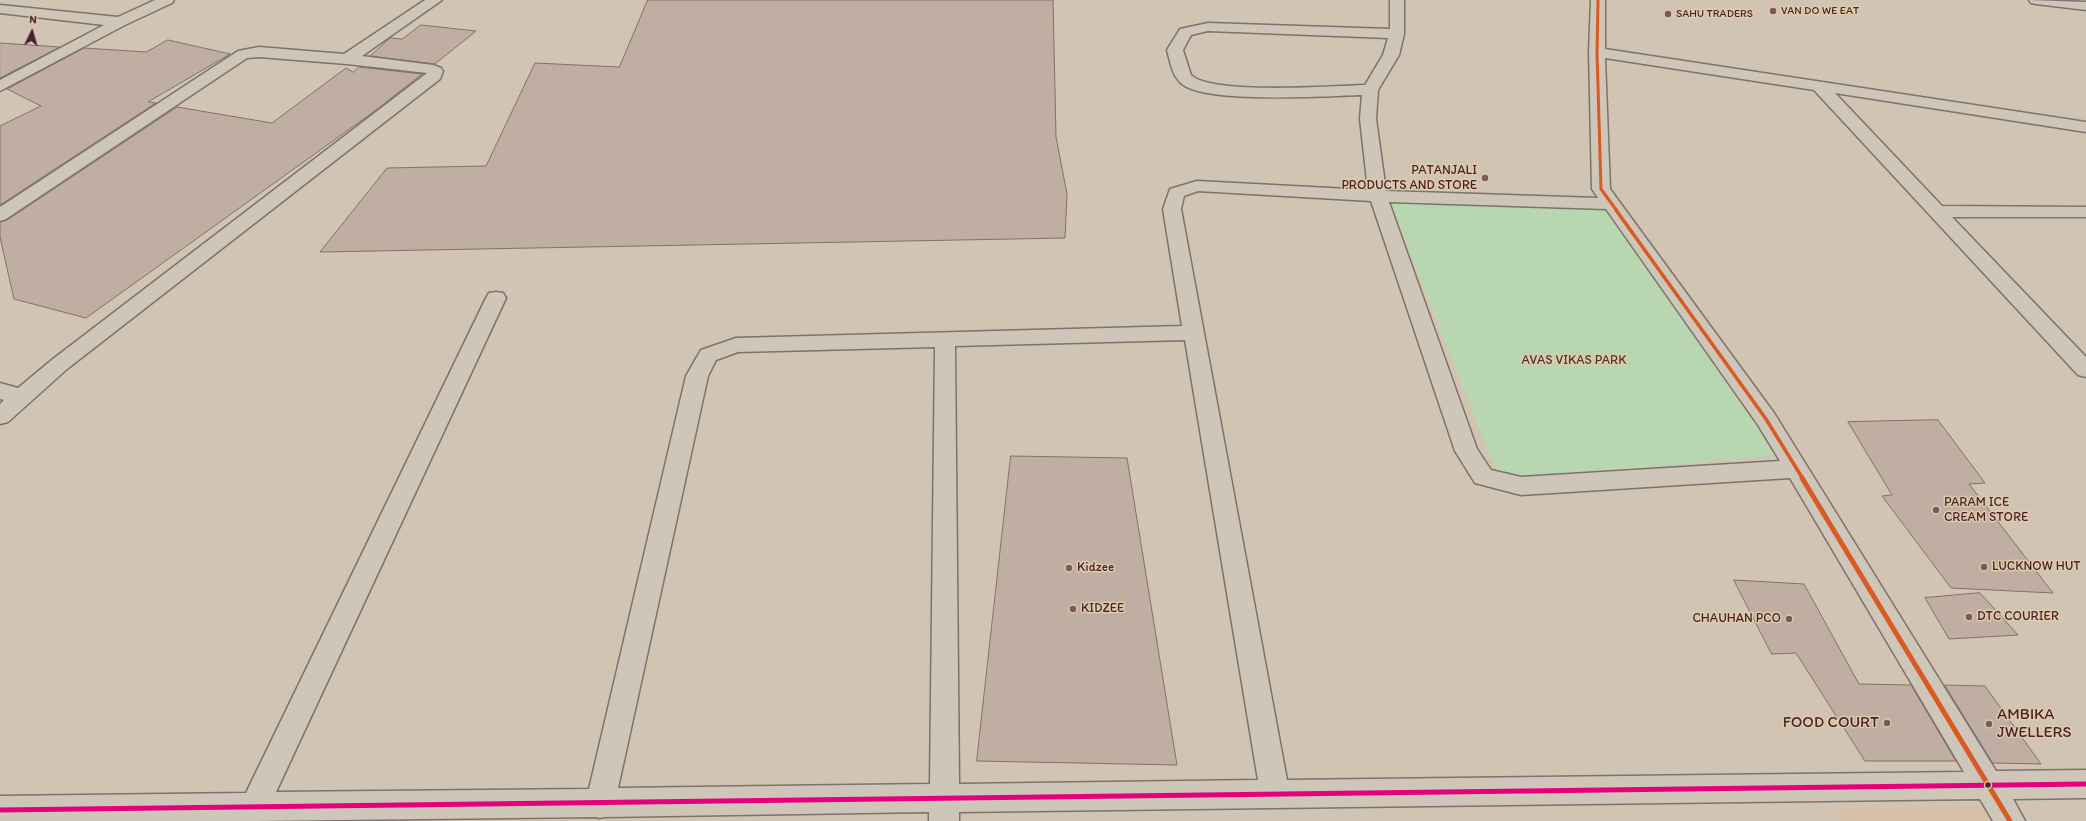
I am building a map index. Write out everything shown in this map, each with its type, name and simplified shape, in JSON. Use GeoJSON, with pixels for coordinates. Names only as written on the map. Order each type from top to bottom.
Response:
{"type":"FeatureCollection","features":[{"type":"Feature","properties":{"kind":"street"},"geometry":{"type":"LineString","coordinates":[[0,86],[120,22],[167,0]]}},
{"type":"Feature","properties":{"kind":"street"},"geometry":{"type":"LineString","coordinates":[[347,59],[435,0]]}},
{"type":"Feature","properties":{"kind":"street"},"geometry":{"type":"LineString","coordinates":[[1397,0],[1397,34],[1391,55],[1370,90],[1368,118],[1378,196],[1466,451],[1483,477],[1520,486],[1797,469]]}},
{"type":"Feature","properties":{"kind":"street"},"geometry":{"type":"LineString","coordinates":[[1598,0],[1597,52],[1601,190],[1766,418],[2010,821]]}},
{"type":"Feature","properties":{"kind":"street"},"geometry":{"type":"LineString","coordinates":[[2036,0],[2086,6]]}},
{"type":"Feature","properties":{"kind":"street"},"geometry":{"type":"LineString","coordinates":[[0,9],[120,22]]}},
{"type":"Feature","properties":{"kind":"street"},"geometry":{"type":"LineString","coordinates":[[1370,90],[1239,91],[1205,87],[1187,80],[1179,65],[1175,50],[1185,32],[1208,27],[1397,34]]}},
{"type":"Feature","properties":{"kind":"street"},"geometry":{"type":"LineString","coordinates":[[0,214],[100,150],[243,54],[259,52],[347,59],[427,68],[435,71],[434,76],[60,364],[0,416]]}},
{"type":"Feature","properties":{"kind":"street"},"geometry":{"type":"LineString","coordinates":[[1597,52],[2086,127]]}},
{"type":"Feature","properties":{"kind":"street"},"geometry":{"type":"LineString","coordinates":[[1818,86],[2086,370]]}},
{"type":"Feature","properties":{"kind":"street"},"geometry":{"type":"LineString","coordinates":[[1275,795],[1172,208],[1176,193],[1197,186],[1378,196],[1612,204]]}},
{"type":"Feature","properties":{"kind":"street"},"geometry":{"type":"LineString","coordinates":[[1936,211],[2086,212]]}},
{"type":"Feature","properties":{"kind":"street"},"geometry":{"type":"LineString","coordinates":[[254,807],[496,298]]}},
{"type":"Feature","properties":{"kind":"street"},"geometry":{"type":"LineString","coordinates":[[600,804],[697,376],[708,355],[736,345],[1194,333]]}},
{"type":"Feature","properties":{"kind":"street"},"geometry":{"type":"LineString","coordinates":[[945,339],[945,810]]}},
{"type":"Feature","properties":{"kind":"street"},"geometry":{"type":"LineString","coordinates":[[0,391],[21,397]]}},
{"type":"Feature","properties":{"kind":"street"},"geometry":{"type":"LineString","coordinates":[[0,810],[600,804],[945,810],[1275,795],[2086,784]]}},
{"type":"Feature","properties":{"kind":"shaded area"},"geometry":{"type":"Polygon","coordinates":[[[1979,805],[1988,821],[1839,821],[1832,810],[1979,805]]]}},
{"type":"Feature","properties":{"kind":"green space","name":"AVAS VIKAS PARK"},"geometry":{"type":"Polygon","coordinates":[[[1390,203],[1604,209],[1781,455],[1500,481],[1390,203]]]}},
{"type":"Feature","properties":{"kind":"building"},"geometry":{"type":"Polygon","coordinates":[[[648,0],[1053,0],[1056,137],[1067,194],[1065,238],[320,252],[387,168],[486,166],[535,63],[619,67],[648,0]]]}},
{"type":"Feature","properties":{"kind":"building"},"geometry":{"type":"Polygon","coordinates":[[[421,25],[476,31],[435,64],[370,56],[390,38],[402,39],[421,25]]]}},
{"type":"Feature","properties":{"kind":"building"},"geometry":{"type":"Polygon","coordinates":[[[168,40],[230,54],[148,102],[156,103],[0,205],[0,126],[41,106],[7,89],[84,48],[146,52],[168,40]]]}},
{"type":"Feature","properties":{"kind":"building"},"geometry":{"type":"Polygon","coordinates":[[[0,43],[60,47],[0,78],[0,43]]]}},
{"type":"Feature","properties":{"kind":"building"},"geometry":{"type":"Polygon","coordinates":[[[359,67],[422,74],[376,110],[86,318],[14,299],[0,237],[0,222],[7,220],[177,107],[272,123],[346,68],[353,72],[359,67]]]}},
{"type":"Feature","properties":{"kind":"building"},"geometry":{"type":"Polygon","coordinates":[[[1938,420],[1985,483],[1969,484],[2053,593],[1951,588],[1882,496],[1892,495],[1848,422],[1938,420]]]}},
{"type":"Feature","properties":{"kind":"building","name":"KIDZEE"},"geometry":{"type":"Polygon","coordinates":[[[1011,456],[1127,458],[1177,765],[977,761],[1011,456]]]}},
{"type":"Feature","properties":{"kind":"building"},"geometry":{"type":"Polygon","coordinates":[[[1734,580],[1804,584],[1859,684],[1911,685],[1956,761],[1865,761],[1796,653],[1772,654],[1734,580]]]}},
{"type":"Feature","properties":{"kind":"building","name":"DTC COURIER"},"geometry":{"type":"Polygon","coordinates":[[[1980,593],[2018,635],[1949,639],[1925,598],[1980,593]]]}},
{"type":"Feature","properties":{"kind":"building","name":"AMBIKA JWELLERS"},"geometry":{"type":"Polygon","coordinates":[[[1945,685],[1985,686],[2041,764],[1993,763],[1945,685]]]}},
{"type":"Feature","properties":{"kind":"transit line"},"geometry":{"type":"LineString","coordinates":[[1598,0],[1597,52],[1601,189],[1766,419],[2010,821]]}},
{"type":"Feature","properties":{"kind":"transit line"},"geometry":{"type":"LineString","coordinates":[[0,810],[2086,784]]}},
{"type":"Feature","properties":{"kind":"place","name":"VAN DO WE EAT"},"geometry":{"type":"Point","coordinates":[1773,11]}},
{"type":"Feature","properties":{"kind":"place","name":"SAHU TRADERS"},"geometry":{"type":"Point","coordinates":[1668,14]}},
{"type":"Feature","properties":{"kind":"place","name":"PATANJALI PRODUCTS AND STORE"},"geometry":{"type":"Point","coordinates":[1485,178]}},
{"type":"Feature","properties":{"kind":"place","name":"PARAM ICE CREAM STORE"},"geometry":{"type":"Point","coordinates":[1936,510]}},
{"type":"Feature","properties":{"kind":"place","name":"LUCKNOW HUT"},"geometry":{"type":"Point","coordinates":[1984,567]}},
{"type":"Feature","properties":{"kind":"place","name":"Kidzee"},"geometry":{"type":"Point","coordinates":[1069,568]}},
{"type":"Feature","properties":{"kind":"place","name":"KIDZEE"},"geometry":{"type":"Point","coordinates":[1073,609]}},
{"type":"Feature","properties":{"kind":"place","name":"DTC COURIER"},"geometry":{"type":"Point","coordinates":[1969,617]}},
{"type":"Feature","properties":{"kind":"place","name":"CHAUHAN PCO"},"geometry":{"type":"Point","coordinates":[1789,619]}},
{"type":"Feature","properties":{"kind":"place","name":"FOOD COURT"},"geometry":{"type":"Point","coordinates":[1887,723]}},
{"type":"Feature","properties":{"kind":"place","name":"AMBIKA JWELLERS"},"geometry":{"type":"Point","coordinates":[1989,724]}}]}
